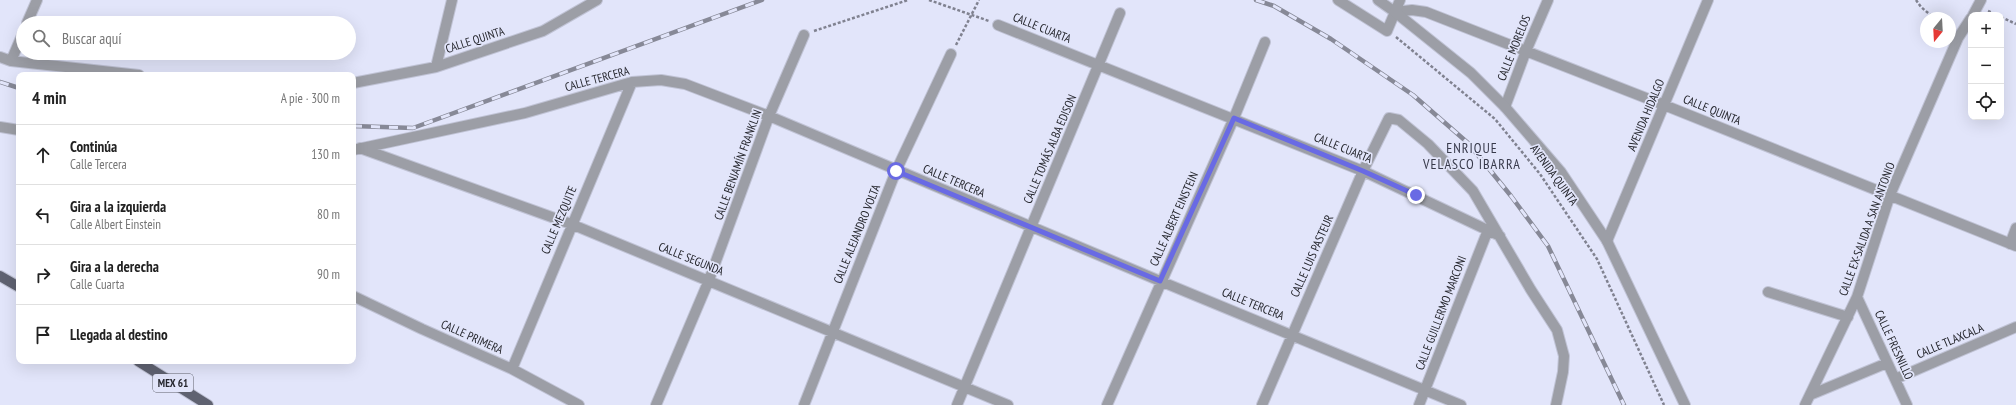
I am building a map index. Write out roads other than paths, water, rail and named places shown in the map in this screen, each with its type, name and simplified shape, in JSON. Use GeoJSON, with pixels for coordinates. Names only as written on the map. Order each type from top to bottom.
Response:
{"type":"FeatureCollection","features":[{"type":"Feature","properties":{"kind":"main road"},"geometry":{"type":"LineString","coordinates":[[0,276],[16,285]]}},
{"type":"Feature","properties":{"kind":"main road","name":"MEX 61"},"geometry":{"type":"LineString","coordinates":[[143,364],[208,405]]}},
{"type":"Feature","properties":{"kind":"street"},"geometry":{"type":"LineString","coordinates":[[30,16],[36,0]]}},
{"type":"Feature","properties":{"kind":"street"},"geometry":{"type":"LineString","coordinates":[[436,67],[452,0]]}},
{"type":"Feature","properties":{"kind":"street","name":"CALLE QUINTA"},"geometry":{"type":"LineString","coordinates":[[356,82],[436,67],[543,31],[597,0]]}},
{"type":"Feature","properties":{"kind":"street"},"geometry":{"type":"LineString","coordinates":[[1338,0],[1387,31],[1400,0]]}},
{"type":"Feature","properties":{"kind":"street","name":"AVENIDA QUINTA"},"geometry":{"type":"LineString","coordinates":[[1378,0],[1445,50],[1505,107],[1561,172],[1607,241],[1685,405]]}},
{"type":"Feature","properties":{"kind":"street","name":"CALLE MORELOS"},"geometry":{"type":"LineString","coordinates":[[1505,107],[1526,51],[1548,0]]}},
{"type":"Feature","properties":{"kind":"street","name":"AVENIDA HIDALGO"},"geometry":{"type":"LineString","coordinates":[[1607,241],[1708,0]]}},
{"type":"Feature","properties":{"kind":"street"},"geometry":{"type":"LineString","coordinates":[[1975,12],[1981,0]]}},
{"type":"Feature","properties":{"kind":"street","name":"CALLE QUINTA"},"geometry":{"type":"LineString","coordinates":[[1395,12],[1412,10],[1426,12],[1664,105],[2013,245]]}},
{"type":"Feature","properties":{"kind":"street","name":"CALLE TOMÁS ALBA EDISON"},"geometry":{"type":"LineString","coordinates":[[957,405],[1100,65],[1120,13]]}},
{"type":"Feature","properties":{"kind":"street","name":"CALLE EX-SALIDA A SAN ANTONIO"},"geometry":{"type":"LineString","coordinates":[[1805,405],[1857,297],[1890,195],[1958,38],[1968,23]]}},
{"type":"Feature","properties":{"kind":"street","name":"CALLE CUARTA"},"geometry":{"type":"LineString","coordinates":[[998,25],[1234,118],[1363,171],[1500,236]]}},
{"type":"Feature","properties":{"kind":"street","name":"CALLE BENJAMÍN FRANKLIN"},"geometry":{"type":"LineString","coordinates":[[656,405],[708,280],[769,116],[804,35]]}},
{"type":"Feature","properties":{"kind":"street","name":"CALLE ALBERT EINSTEIN"},"geometry":{"type":"LineString","coordinates":[[1106,405],[1234,118],[1265,42]]}},
{"type":"Feature","properties":{"kind":"street"},"geometry":{"type":"LineString","coordinates":[[11,62],[16,50]]}},
{"type":"Feature","properties":{"kind":"street","name":"CALLE ALEJANDRO VOLTA"},"geometry":{"type":"LineString","coordinates":[[804,405],[896,171],[951,54]]}},
{"type":"Feature","properties":{"kind":"street"},"geometry":{"type":"LineString","coordinates":[[0,56],[11,62],[109,72]]}},
{"type":"Feature","properties":{"kind":"street","name":"CALLE TERCERA"},"geometry":{"type":"LineString","coordinates":[[356,149],[525,114],[632,82],[661,80],[685,84],[769,116],[896,171],[1461,405]]}},
{"type":"Feature","properties":{"kind":"street","name":"CALLE MEZQUITE"},"geometry":{"type":"LineString","coordinates":[[512,369],[571,224],[632,82]]}},
{"type":"Feature","properties":{"kind":"street","name":"CALLE LUIS PASTEUR"},"geometry":{"type":"LineString","coordinates":[[1262,405],[1363,171],[1389,118],[1400,120],[1428,144],[1473,190],[1500,236]]}},
{"type":"Feature","properties":{"kind":"street"},"geometry":{"type":"LineString","coordinates":[[3,127],[16,129]]}},
{"type":"Feature","properties":{"kind":"street"},"geometry":{"type":"LineString","coordinates":[[3,127],[16,137]]}},
{"type":"Feature","properties":{"kind":"street","name":"CALLE SEGUNDA"},"geometry":{"type":"LineString","coordinates":[[356,149],[571,224],[966,386],[1008,405]]}},
{"type":"Feature","properties":{"kind":"street"},"geometry":{"type":"LineString","coordinates":[[2013,245],[2016,228]]}},
{"type":"Feature","properties":{"kind":"street","name":"CALLE GUILLERMO MARCONI"},"geometry":{"type":"LineString","coordinates":[[1418,405],[1488,230]]}},
{"type":"Feature","properties":{"kind":"street"},"geometry":{"type":"LineString","coordinates":[[1500,236],[1531,290],[1557,330],[1564,356],[1563,372],[1556,405]]}},
{"type":"Feature","properties":{"kind":"street"},"geometry":{"type":"LineString","coordinates":[[1768,292],[1848,317]]}},
{"type":"Feature","properties":{"kind":"street","name":"CALLE PRIMERA"},"geometry":{"type":"LineString","coordinates":[[356,297],[512,369],[579,405]]}},
{"type":"Feature","properties":{"kind":"street","name":"CALLE FRESNILLO"},"geometry":{"type":"LineString","coordinates":[[1857,297],[1907,405]]}},
{"type":"Feature","properties":{"kind":"street","name":"CALLE TLAXCALA"},"geometry":{"type":"LineString","coordinates":[[1895,379],[2016,326]]}},
{"type":"Feature","properties":{"kind":"street"},"geometry":{"type":"LineString","coordinates":[[1810,395],[1887,363]]}},
{"type":"Feature","properties":{"kind":"railway"},"geometry":{"type":"LineString","coordinates":[[356,126],[413,128],[762,0]]}},
{"type":"Feature","properties":{"kind":"railway"},"geometry":{"type":"LineString","coordinates":[[1256,0],[1274,6],[1331,39],[1413,95],[1468,143],[1511,196],[1548,246],[1624,405]]}},
{"type":"Feature","properties":{"kind":"railway"},"geometry":{"type":"LineString","coordinates":[[0,82],[16,87]]}},
{"type":"Feature","properties":{"kind":"district","name":"ENRIQUE VELASCO IBARRA"},"geometry":{"type":"Point","coordinates":[1472,156]}}]}
